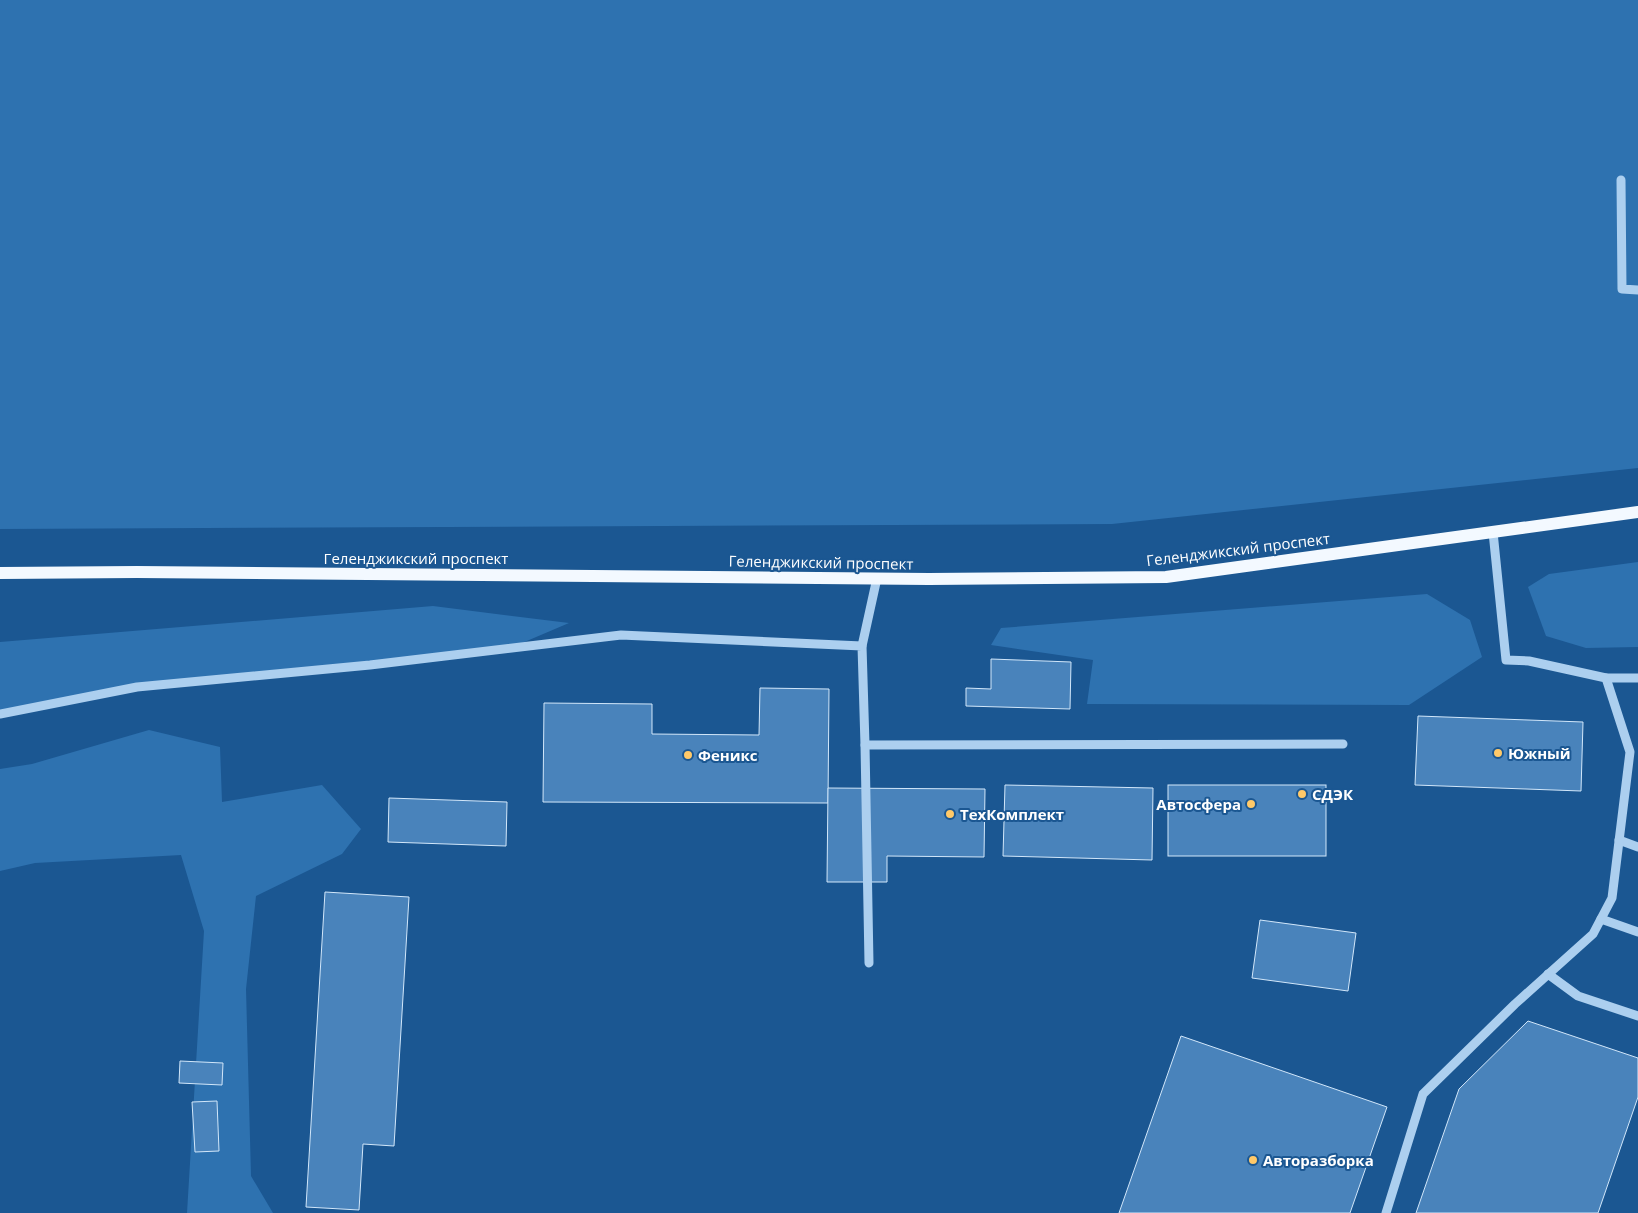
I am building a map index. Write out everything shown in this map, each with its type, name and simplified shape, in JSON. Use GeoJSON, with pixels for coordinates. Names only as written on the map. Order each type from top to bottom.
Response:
{"type":"FeatureCollection","features":[{"type":"Feature","properties":{"kind":"main road","name":"Геленджикский проспект"},"geometry":{"type":"LineString","coordinates":[[0,573],[137,572],[877,578],[1166,577],[1638,512]]}},
{"type":"Feature","properties":{"kind":"lane"},"geometry":{"type":"LineString","coordinates":[[1620,180],[1622,289],[1638,290]]}},
{"type":"Feature","properties":{"kind":"lane"},"geometry":{"type":"LineString","coordinates":[[1492,532],[1506,660],[1529,661],[1606,678],[1638,678]]}},
{"type":"Feature","properties":{"kind":"lane"},"geometry":{"type":"LineString","coordinates":[[869,963],[862,646],[877,578]]}},
{"type":"Feature","properties":{"kind":"lane"},"geometry":{"type":"LineString","coordinates":[[0,714],[137,686],[370,665],[621,635],[862,646]]}},
{"type":"Feature","properties":{"kind":"lane"},"geometry":{"type":"LineString","coordinates":[[1386,1213],[1423,1094],[1515,1004],[1593,934],[1612,898],[1630,752],[1606,678]]}},
{"type":"Feature","properties":{"kind":"lane"},"geometry":{"type":"LineString","coordinates":[[865,745],[1343,744]]}},
{"type":"Feature","properties":{"kind":"lane"},"geometry":{"type":"LineString","coordinates":[[1619,840],[1638,847]]}},
{"type":"Feature","properties":{"kind":"lane"},"geometry":{"type":"LineString","coordinates":[[1601,919],[1638,932]]}},
{"type":"Feature","properties":{"kind":"lane"},"geometry":{"type":"LineString","coordinates":[[1548,974],[1578,996],[1638,1016]]}},
{"type":"Feature","properties":{"kind":"shaded area"},"geometry":{"type":"Polygon","coordinates":[[[0,0],[1638,0],[1638,468],[1112,524],[0,529],[0,0]]]}},
{"type":"Feature","properties":{"kind":"shaded area"},"geometry":{"type":"Polygon","coordinates":[[[1638,562],[1638,647],[1586,648],[1546,636],[1528,587],[1549,574],[1638,562]]]}},
{"type":"Feature","properties":{"kind":"shaded area"},"geometry":{"type":"Polygon","coordinates":[[[1427,594],[1470,620],[1482,657],[1409,705],[1087,704],[1093,660],[991,645],[1001,628],[1427,594]]]}},
{"type":"Feature","properties":{"kind":"shaded area"},"geometry":{"type":"Polygon","coordinates":[[[433,606],[569,623],[508,649],[210,678],[0,715],[0,642],[433,606]]]}},
{"type":"Feature","properties":{"kind":"shaded area"},"geometry":{"type":"Polygon","coordinates":[[[149,730],[220,747],[222,802],[322,785],[361,829],[342,854],[256,896],[246,989],[251,1176],[273,1213],[187,1213],[204,931],[181,855],[35,863],[0,871],[0,769],[32,764],[149,730]]]}},
{"type":"Feature","properties":{"kind":"building"},"geometry":{"type":"Polygon","coordinates":[[[991,659],[1071,662],[1070,709],[966,706],[966,688],[991,689],[991,659]]]}},
{"type":"Feature","properties":{"kind":"building"},"geometry":{"type":"Polygon","coordinates":[[[760,688],[829,689],[828,803],[543,802],[544,703],[652,704],[652,734],[759,735],[760,688]]]}},
{"type":"Feature","properties":{"kind":"building"},"geometry":{"type":"Polygon","coordinates":[[[1418,716],[1583,722],[1581,791],[1415,785],[1418,716]]]}},
{"type":"Feature","properties":{"kind":"building"},"geometry":{"type":"Polygon","coordinates":[[[1005,785],[1153,788],[1152,860],[1003,856],[1005,785]]]}},
{"type":"Feature","properties":{"kind":"building"},"geometry":{"type":"Polygon","coordinates":[[[1168,785],[1326,785],[1326,856],[1168,856],[1168,785]]]}},
{"type":"Feature","properties":{"kind":"building"},"geometry":{"type":"Polygon","coordinates":[[[828,788],[985,789],[984,857],[887,856],[887,882],[827,882],[828,788]]]}},
{"type":"Feature","properties":{"kind":"building"},"geometry":{"type":"Polygon","coordinates":[[[389,798],[507,802],[506,846],[388,842],[389,798]]]}},
{"type":"Feature","properties":{"kind":"building"},"geometry":{"type":"Polygon","coordinates":[[[325,892],[409,897],[394,1146],[363,1144],[359,1210],[306,1207],[325,892]]]}},
{"type":"Feature","properties":{"kind":"building"},"geometry":{"type":"Polygon","coordinates":[[[1260,920],[1356,933],[1348,991],[1252,978],[1260,920]]]}},
{"type":"Feature","properties":{"kind":"building"},"geometry":{"type":"Polygon","coordinates":[[[1528,1021],[1638,1058],[1638,1097],[1598,1213],[1416,1213],[1459,1089],[1528,1021]]]}},
{"type":"Feature","properties":{"kind":"building","name":"Авторазборка"},"geometry":{"type":"Polygon","coordinates":[[[1181,1036],[1387,1107],[1350,1213],[1119,1213],[1181,1036]]]}},
{"type":"Feature","properties":{"kind":"building"},"geometry":{"type":"Polygon","coordinates":[[[180,1061],[223,1063],[222,1085],[179,1083],[180,1061]]]}},
{"type":"Feature","properties":{"kind":"building"},"geometry":{"type":"Polygon","coordinates":[[[217,1101],[219,1151],[195,1152],[192,1102],[217,1101]]]}},
{"type":"Feature","properties":{"kind":"place","name":"Южный"},"geometry":{"type":"Point","coordinates":[1498,753]}},
{"type":"Feature","properties":{"kind":"place","name":"Феникс"},"geometry":{"type":"Point","coordinates":[688,755]}},
{"type":"Feature","properties":{"kind":"place","name":"СДЭК"},"geometry":{"type":"Point","coordinates":[1302,794]}},
{"type":"Feature","properties":{"kind":"place","name":"Автосфера"},"geometry":{"type":"Point","coordinates":[1251,804]}},
{"type":"Feature","properties":{"kind":"place","name":"ТехКомплект"},"geometry":{"type":"Point","coordinates":[950,814]}},
{"type":"Feature","properties":{"kind":"place","name":"Авторазборка"},"geometry":{"type":"Point","coordinates":[1253,1160]}}]}
